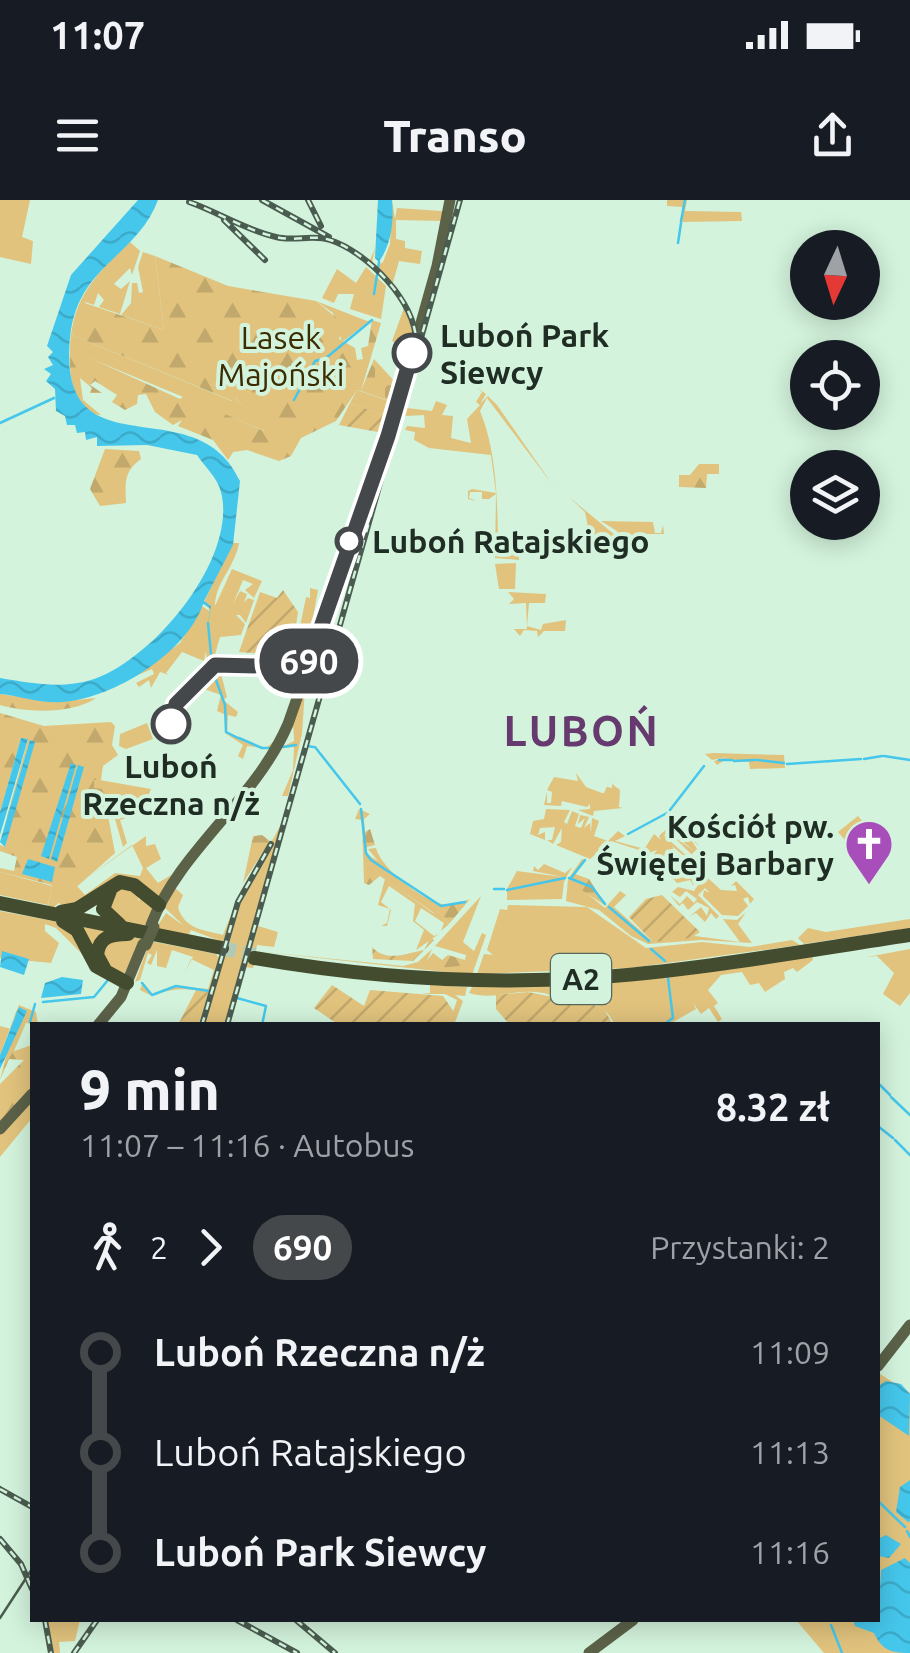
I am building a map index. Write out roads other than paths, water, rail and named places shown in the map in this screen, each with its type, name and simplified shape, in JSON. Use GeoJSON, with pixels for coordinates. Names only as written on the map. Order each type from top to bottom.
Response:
{"type":"FeatureCollection","features":[{"type":"Feature","properties":{"kind":"highway"},"geometry":{"type":"LineString","coordinates":[[48,914],[72,911],[120,882],[136,887],[158,911]]}},
{"type":"Feature","properties":{"kind":"highway"},"geometry":{"type":"LineString","coordinates":[[138,938],[105,914],[102,902],[108,891],[127,886],[158,911]]}},
{"type":"Feature","properties":{"kind":"highway"},"geometry":{"type":"LineString","coordinates":[[1,904],[138,938]]}},
{"type":"Feature","properties":{"kind":"highway"},"geometry":{"type":"LineString","coordinates":[[48,914],[77,930],[99,969],[129,980]]}},
{"type":"Feature","properties":{"kind":"highway","name":"A2"},"geometry":{"type":"LineString","coordinates":[[255,956],[406,975],[560,977],[654,969],[910,933]]}},
{"type":"Feature","properties":{"kind":"highway"},"geometry":{"type":"LineString","coordinates":[[129,980],[102,966],[98,949],[108,936],[221,950]]}},
{"type":"Feature","properties":{"kind":"main road"},"geometry":{"type":"LineString","coordinates":[[158,911],[168,886],[228,817],[267,764],[288,724],[392,426],[437,266],[450,200]]}},
{"type":"Feature","properties":{"kind":"main road"},"geometry":{"type":"LineString","coordinates":[[102,1022],[129,980],[138,938],[180,871]]}},
{"type":"Feature","properties":{"kind":"main road"},"geometry":{"type":"LineString","coordinates":[[0,1129],[30,1096]]}},
{"type":"Feature","properties":{"kind":"main road"},"geometry":{"type":"LineString","coordinates":[[880,1354],[910,1317]]}},
{"type":"Feature","properties":{"kind":"main road"},"geometry":{"type":"LineString","coordinates":[[880,1364],[910,1326]]}},
{"type":"Feature","properties":{"kind":"main road"},"geometry":{"type":"LineString","coordinates":[[587,1653],[628,1622]]}},
{"type":"Feature","properties":{"kind":"water"},"geometry":{"type":"Polygon","coordinates":[[[138,200],[158,200],[136,236],[95,278],[75,313],[70,338],[72,380],[85,406],[106,419],[193,437],[220,453],[240,481],[233,545],[204,601],[211,606],[208,625],[210,608],[203,604],[182,639],[126,682],[83,699],[63,702],[0,694],[0,678],[68,684],[91,680],[115,669],[140,652],[186,604],[217,547],[223,518],[221,492],[197,455],[147,445],[97,446],[97,437],[86,440],[85,432],[77,433],[75,425],[67,425],[65,416],[56,411],[55,389],[46,381],[51,374],[44,369],[53,365],[48,357],[53,352],[47,346],[71,275],[138,200]]]}},
{"type":"Feature","properties":{"kind":"water"},"geometry":{"type":"Polygon","coordinates":[[[378,200],[392,200],[393,209],[389,241],[379,262],[375,258],[378,200]]]}},
{"type":"Feature","properties":{"kind":"water"},"geometry":{"type":"Polygon","coordinates":[[[21,738],[28,739],[0,835],[0,812],[21,738]]]}},
{"type":"Feature","properties":{"kind":"water"},"geometry":{"type":"Polygon","coordinates":[[[30,740],[35,742],[5,847],[0,842],[30,740]]]}},
{"type":"Feature","properties":{"kind":"water"},"geometry":{"type":"Polygon","coordinates":[[[71,763],[76,765],[49,859],[41,856],[71,763]]]}},
{"type":"Feature","properties":{"kind":"water"},"geometry":{"type":"Polygon","coordinates":[[[78,765],[84,767],[57,862],[51,859],[78,765]]]}},
{"type":"Feature","properties":{"kind":"water"},"geometry":{"type":"Polygon","coordinates":[[[28,859],[55,867],[52,882],[22,874],[28,859]]]}},
{"type":"Feature","properties":{"kind":"water"},"geometry":{"type":"Polygon","coordinates":[[[2,951],[29,959],[24,975],[0,967],[2,951]]]}},
{"type":"Feature","properties":{"kind":"water"},"geometry":{"type":"Polygon","coordinates":[[[62,977],[83,980],[81,994],[41,998],[45,983],[62,977]]]}},
{"type":"Feature","properties":{"kind":"water"},"geometry":{"type":"Polygon","coordinates":[[[19,1007],[27,1011],[0,1069],[0,1055],[19,1007]]]}},
{"type":"Feature","properties":{"kind":"water"},"geometry":{"type":"Polygon","coordinates":[[[886,1381],[901,1384],[910,1394],[909,1436],[880,1416],[880,1385],[886,1381]]]}},
{"type":"Feature","properties":{"kind":"water"},"geometry":{"type":"Polygon","coordinates":[[[910,1480],[908,1522],[896,1512],[900,1487],[910,1480]]]}},
{"type":"Feature","properties":{"kind":"water"},"geometry":{"type":"Polygon","coordinates":[[[886,1535],[901,1544],[889,1558],[880,1556],[880,1538],[886,1535]]]}},
{"type":"Feature","properties":{"kind":"water"},"geometry":{"type":"Polygon","coordinates":[[[905,1558],[910,1563],[910,1653],[886,1649],[874,1633],[855,1626],[854,1622],[880,1622],[881,1570],[905,1558]]]}},
{"type":"Feature","properties":{"kind":"waterway"},"geometry":{"type":"LineString","coordinates":[[681,221],[685,200]]}},
{"type":"Feature","properties":{"kind":"waterway"},"geometry":{"type":"LineString","coordinates":[[678,243],[681,223]]}},
{"type":"Feature","properties":{"kind":"waterway"},"geometry":{"type":"LineString","coordinates":[[374,294],[379,262]]}},
{"type":"Feature","properties":{"kind":"waterway"},"geometry":{"type":"LineString","coordinates":[[294,400],[315,361],[326,358],[372,320]]}},
{"type":"Feature","properties":{"kind":"waterway"},"geometry":{"type":"LineString","coordinates":[[0,423],[54,398]]}},
{"type":"Feature","properties":{"kind":"waterway"},"geometry":{"type":"LineString","coordinates":[[208,623],[212,665]]}},
{"type":"Feature","properties":{"kind":"waterway"},"geometry":{"type":"LineString","coordinates":[[212,669],[225,705],[226,732],[238,738]]}},
{"type":"Feature","properties":{"kind":"waterway"},"geometry":{"type":"LineString","coordinates":[[239,738],[272,748]]}},
{"type":"Feature","properties":{"kind":"waterway"},"geometry":{"type":"LineString","coordinates":[[283,747],[296,745]]}},
{"type":"Feature","properties":{"kind":"waterway"},"geometry":{"type":"LineString","coordinates":[[308,746],[313,747]]}},
{"type":"Feature","properties":{"kind":"waterway"},"geometry":{"type":"LineString","coordinates":[[315,747],[360,804]]}},
{"type":"Feature","properties":{"kind":"waterway"},"geometry":{"type":"LineString","coordinates":[[864,759],[882,756]]}},
{"type":"Feature","properties":{"kind":"waterway"},"geometry":{"type":"LineString","coordinates":[[884,756],[910,760]]}},
{"type":"Feature","properties":{"kind":"waterway"},"geometry":{"type":"LineString","coordinates":[[787,764],[861,759]]}},
{"type":"Feature","properties":{"kind":"waterway"},"geometry":{"type":"LineString","coordinates":[[719,760],[732,760]]}},
{"type":"Feature","properties":{"kind":"waterway"},"geometry":{"type":"LineString","coordinates":[[734,761],[755,760]]}},
{"type":"Feature","properties":{"kind":"waterway"},"geometry":{"type":"LineString","coordinates":[[757,760],[784,763]]}},
{"type":"Feature","properties":{"kind":"waterway"},"geometry":{"type":"LineString","coordinates":[[670,810],[704,766]]}},
{"type":"Feature","properties":{"kind":"waterway"},"geometry":{"type":"LineString","coordinates":[[361,809],[366,853],[371,860],[441,906],[465,902]]}},
{"type":"Feature","properties":{"kind":"waterway"},"geometry":{"type":"LineString","coordinates":[[628,834],[667,813]]}},
{"type":"Feature","properties":{"kind":"waterway"},"geometry":{"type":"LineString","coordinates":[[571,878],[585,860]]}},
{"type":"Feature","properties":{"kind":"waterway"},"geometry":{"type":"LineString","coordinates":[[507,890],[565,878]]}},
{"type":"Feature","properties":{"kind":"waterway"},"geometry":{"type":"LineString","coordinates":[[569,878],[592,887],[605,904]]}},
{"type":"Feature","properties":{"kind":"waterway"},"geometry":{"type":"LineString","coordinates":[[494,889],[504,889]]}},
{"type":"Feature","properties":{"kind":"waterway"},"geometry":{"type":"LineString","coordinates":[[609,907],[649,941]]}},
{"type":"Feature","properties":{"kind":"waterway"},"geometry":{"type":"LineString","coordinates":[[651,949],[665,961]]}},
{"type":"Feature","properties":{"kind":"waterway"},"geometry":{"type":"LineString","coordinates":[[667,1022],[673,1018],[668,978]]}},
{"type":"Feature","properties":{"kind":"waterway"},"geometry":{"type":"LineString","coordinates":[[43,1002],[94,997],[108,980]]}},
{"type":"Feature","properties":{"kind":"waterway"},"geometry":{"type":"LineString","coordinates":[[142,983],[152,995],[176,986],[209,991]]}},
{"type":"Feature","properties":{"kind":"waterway"},"geometry":{"type":"LineString","coordinates":[[237,998],[266,1006],[263,1022]]}},
{"type":"Feature","properties":{"kind":"waterway"},"geometry":{"type":"LineString","coordinates":[[30,1022],[35,1004]]}},
{"type":"Feature","properties":{"kind":"waterway"},"geometry":{"type":"LineString","coordinates":[[880,1085],[890,1095]]}},
{"type":"Feature","properties":{"kind":"waterway"},"geometry":{"type":"LineString","coordinates":[[891,1097],[910,1115]]}},
{"type":"Feature","properties":{"kind":"waterway"},"geometry":{"type":"LineString","coordinates":[[880,1128],[893,1138]]}},
{"type":"Feature","properties":{"kind":"waterway"},"geometry":{"type":"LineString","coordinates":[[895,1140],[910,1155]]}},
{"type":"Feature","properties":{"kind":"waterway"},"geometry":{"type":"LineString","coordinates":[[880,1503],[905,1527]]}},
{"type":"Feature","properties":{"kind":"waterway"},"geometry":{"type":"LineString","coordinates":[[907,1531],[910,1537]]}},
{"type":"Feature","properties":{"kind":"waterway"},"geometry":{"type":"LineString","coordinates":[[831,1625],[842,1653]]}},
{"type":"Feature","properties":{"kind":"tunnel"},"geometry":{"type":"LineString","coordinates":[[222,948],[255,955]]}},
{"type":"Feature","properties":{"kind":"tram line"},"geometry":{"type":"LineString","coordinates":[[0,1618],[30,1572]]}},
{"type":"Feature","properties":{"kind":"railway"},"geometry":{"type":"LineString","coordinates":[[262,200],[329,237]]}},
{"type":"Feature","properties":{"kind":"railway"},"geometry":{"type":"LineString","coordinates":[[308,200],[321,226]]}},
{"type":"Feature","properties":{"kind":"railway"},"geometry":{"type":"LineString","coordinates":[[228,1022],[460,200]]}},
{"type":"Feature","properties":{"kind":"railway"},"geometry":{"type":"LineString","coordinates":[[189,202],[265,234],[323,238],[359,255],[399,296],[414,327],[416,343]]}},
{"type":"Feature","properties":{"kind":"railway"},"geometry":{"type":"LineString","coordinates":[[224,220],[265,260]]}},
{"type":"Feature","properties":{"kind":"railway"},"geometry":{"type":"LineString","coordinates":[[203,1022],[238,902],[271,844]]}},
{"type":"Feature","properties":{"kind":"railway"},"geometry":{"type":"LineString","coordinates":[[0,1489],[30,1506]]}},
{"type":"Feature","properties":{"kind":"railway"},"geometry":{"type":"LineString","coordinates":[[0,1539],[21,1564],[30,1584]]}},
{"type":"Feature","properties":{"kind":"railway"},"geometry":{"type":"LineString","coordinates":[[45,1622],[51,1653]]}},
{"type":"Feature","properties":{"kind":"railway"},"geometry":{"type":"LineString","coordinates":[[74,1653],[96,1622]]}},
{"type":"Feature","properties":{"kind":"railway"},"geometry":{"type":"LineString","coordinates":[[241,1622],[297,1653]]}},
{"type":"Feature","properties":{"kind":"railway"},"geometry":{"type":"LineString","coordinates":[[298,1622],[335,1653]]}},
{"type":"Feature","properties":{"kind":"place","name":"Luboń Park Siewcy"},"geometry":{"type":"Point","coordinates":[412,353]}},
{"type":"Feature","properties":{"kind":"place","name":"Luboń Ratajskiego"},"geometry":{"type":"Point","coordinates":[349,541]}},
{"type":"Feature","properties":{"kind":"place","name":"Luboń Rzeczna n/ż"},"geometry":{"type":"Point","coordinates":[171,724]}},
{"type":"Feature","properties":{"kind":"place","name":"Kościół pw. Świętej Barbary"},"geometry":{"type":"Point","coordinates":[869,886]}},
{"type":"Feature","properties":{"kind":"district","name":"LUBOŃ"},"geometry":{"type":"Point","coordinates":[582,730]}},
{"type":"Feature","properties":{"kind":"park label","name":"Lasek Majoński"},"geometry":{"type":"Point","coordinates":[281,356]}}]}
